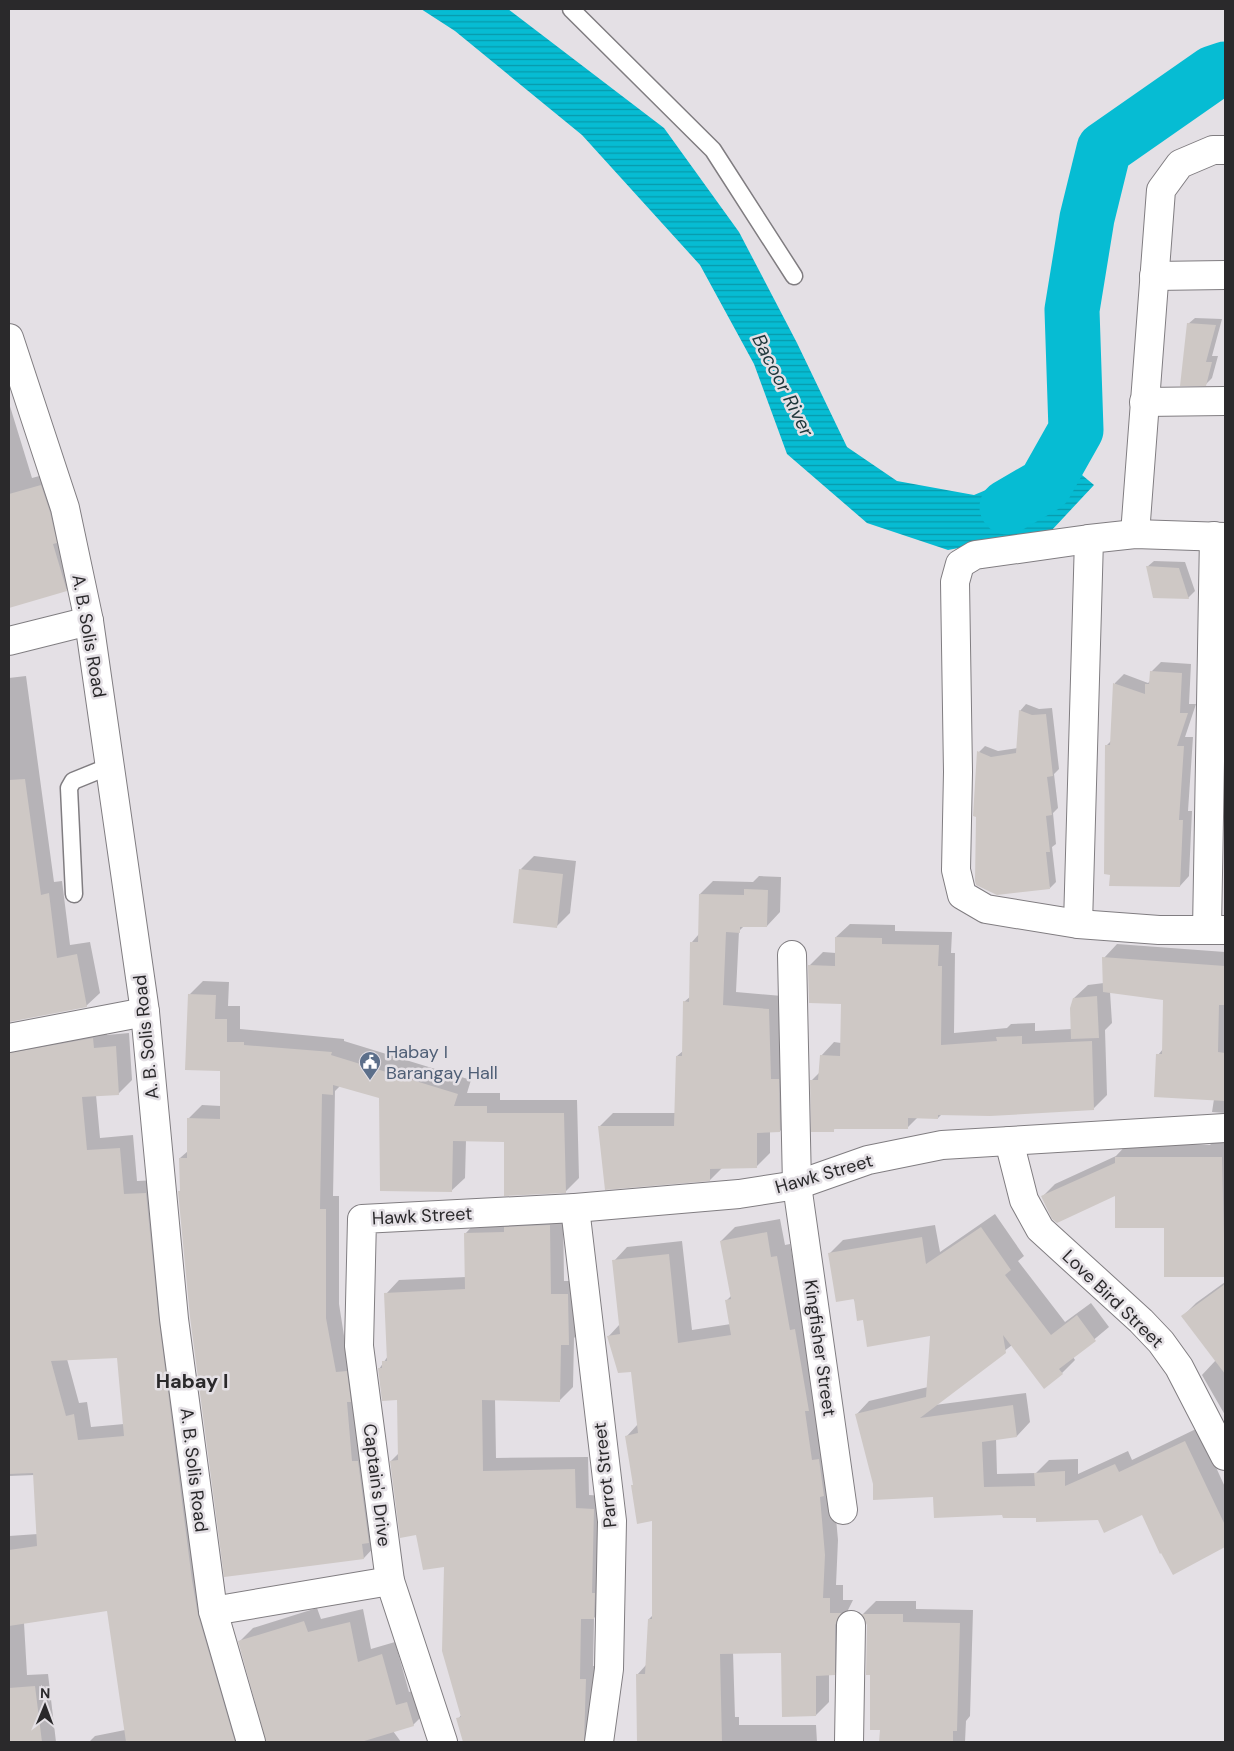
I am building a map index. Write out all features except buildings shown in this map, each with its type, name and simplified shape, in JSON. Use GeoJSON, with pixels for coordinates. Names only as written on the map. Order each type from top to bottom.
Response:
{"type":"FeatureCollection","features":[{"type":"Feature","properties":{"kind":"street"},"geometry":{"type":"LineString","coordinates":[[1135,534],[1161,190],[1180,164],[1213,150],[1225,150]]}},
{"type":"Feature","properties":{"kind":"street"},"geometry":{"type":"LineString","coordinates":[[1154,276],[1225,275]]}},
{"type":"Feature","properties":{"kind":"street","name":"A. B. Solis Road"},"geometry":{"type":"LineString","coordinates":[[9,338],[65,508],[89,621],[145,1012],[174,1319],[212,1611],[251,1742]]}},
{"type":"Feature","properties":{"kind":"street"},"geometry":{"type":"LineString","coordinates":[[1144,402],[1225,401]]}},
{"type":"Feature","properties":{"kind":"street"},"geometry":{"type":"LineString","coordinates":[[1135,534],[1220,537],[1216,930],[1159,930],[1078,924],[986,909],[962,894],[956,870],[958,772],[956,582],[960,564],[975,555],[1135,534]]}},
{"type":"Feature","properties":{"kind":"street"},"geometry":{"type":"LineString","coordinates":[[1078,924],[1089,539]]}},
{"type":"Feature","properties":{"kind":"street"},"geometry":{"type":"LineString","coordinates":[[9,641],[89,621]]}},
{"type":"Feature","properties":{"kind":"street","name":"Kingfisher Street"},"geometry":{"type":"LineString","coordinates":[[792,955],[797,1185],[843,1510]]}},
{"type":"Feature","properties":{"kind":"street"},"geometry":{"type":"LineString","coordinates":[[9,1038],[145,1012]]}},
{"type":"Feature","properties":{"kind":"street","name":"Hawk Street"},"geometry":{"type":"LineString","coordinates":[[362,1219],[575,1208],[739,1194],[797,1185],[868,1160],[932,1146],[1225,1128]]}},
{"type":"Feature","properties":{"kind":"street","name":"Love Bird Street"},"geometry":{"type":"LineString","coordinates":[[1009,1141],[1024,1200],[1040,1229],[1141,1321],[1161,1342],[1179,1367],[1225,1456]]}},
{"type":"Feature","properties":{"kind":"street","name":"Parrot Street"},"geometry":{"type":"LineString","coordinates":[[575,1208],[612,1521],[609,1669],[599,1742]]}},
{"type":"Feature","properties":{"kind":"street","name":"Captain's Drive"},"geometry":{"type":"LineString","coordinates":[[362,1219],[359,1346],[390,1581],[443,1742]]}},
{"type":"Feature","properties":{"kind":"street"},"geometry":{"type":"LineString","coordinates":[[212,1611],[390,1581]]}},
{"type":"Feature","properties":{"kind":"street"},"geometry":{"type":"LineString","coordinates":[[849,1742],[851,1625]]}},
{"type":"Feature","properties":{"kind":"lane"},"geometry":{"type":"LineString","coordinates":[[571,9],[713,150],[794,276]]}},
{"type":"Feature","properties":{"kind":"lane"},"geometry":{"type":"LineString","coordinates":[[74,894],[69,788],[73,781],[110,766]]}},
{"type":"Feature","properties":{"kind":"water"},"geometry":{"type":"Polygon","coordinates":[[[421,9],[508,9],[664,128],[739,232],[797,343],[847,447],[897,481],[974,495],[1022,475],[1052,450],[1094,485],[1051,531],[948,550],[867,523],[787,454],[754,364],[700,265],[582,135],[455,31],[421,9]]]}},
{"type":"Feature","properties":{"kind":"waterway","name":"Bacoor River"},"geometry":{"type":"LineString","coordinates":[[1007,507],[1045,485],[1076,430],[1072,310],[1087,218],[1104,149],[1213,73],[1225,69]]}},
{"type":"Feature","properties":{"kind":"place","name":"Habay I Barangay Hall"},"geometry":{"type":"Point","coordinates":[370,1081]}},
{"type":"Feature","properties":{"kind":"district","name":"Habay I"},"geometry":{"type":"Point","coordinates":[192,1381]}}]}
